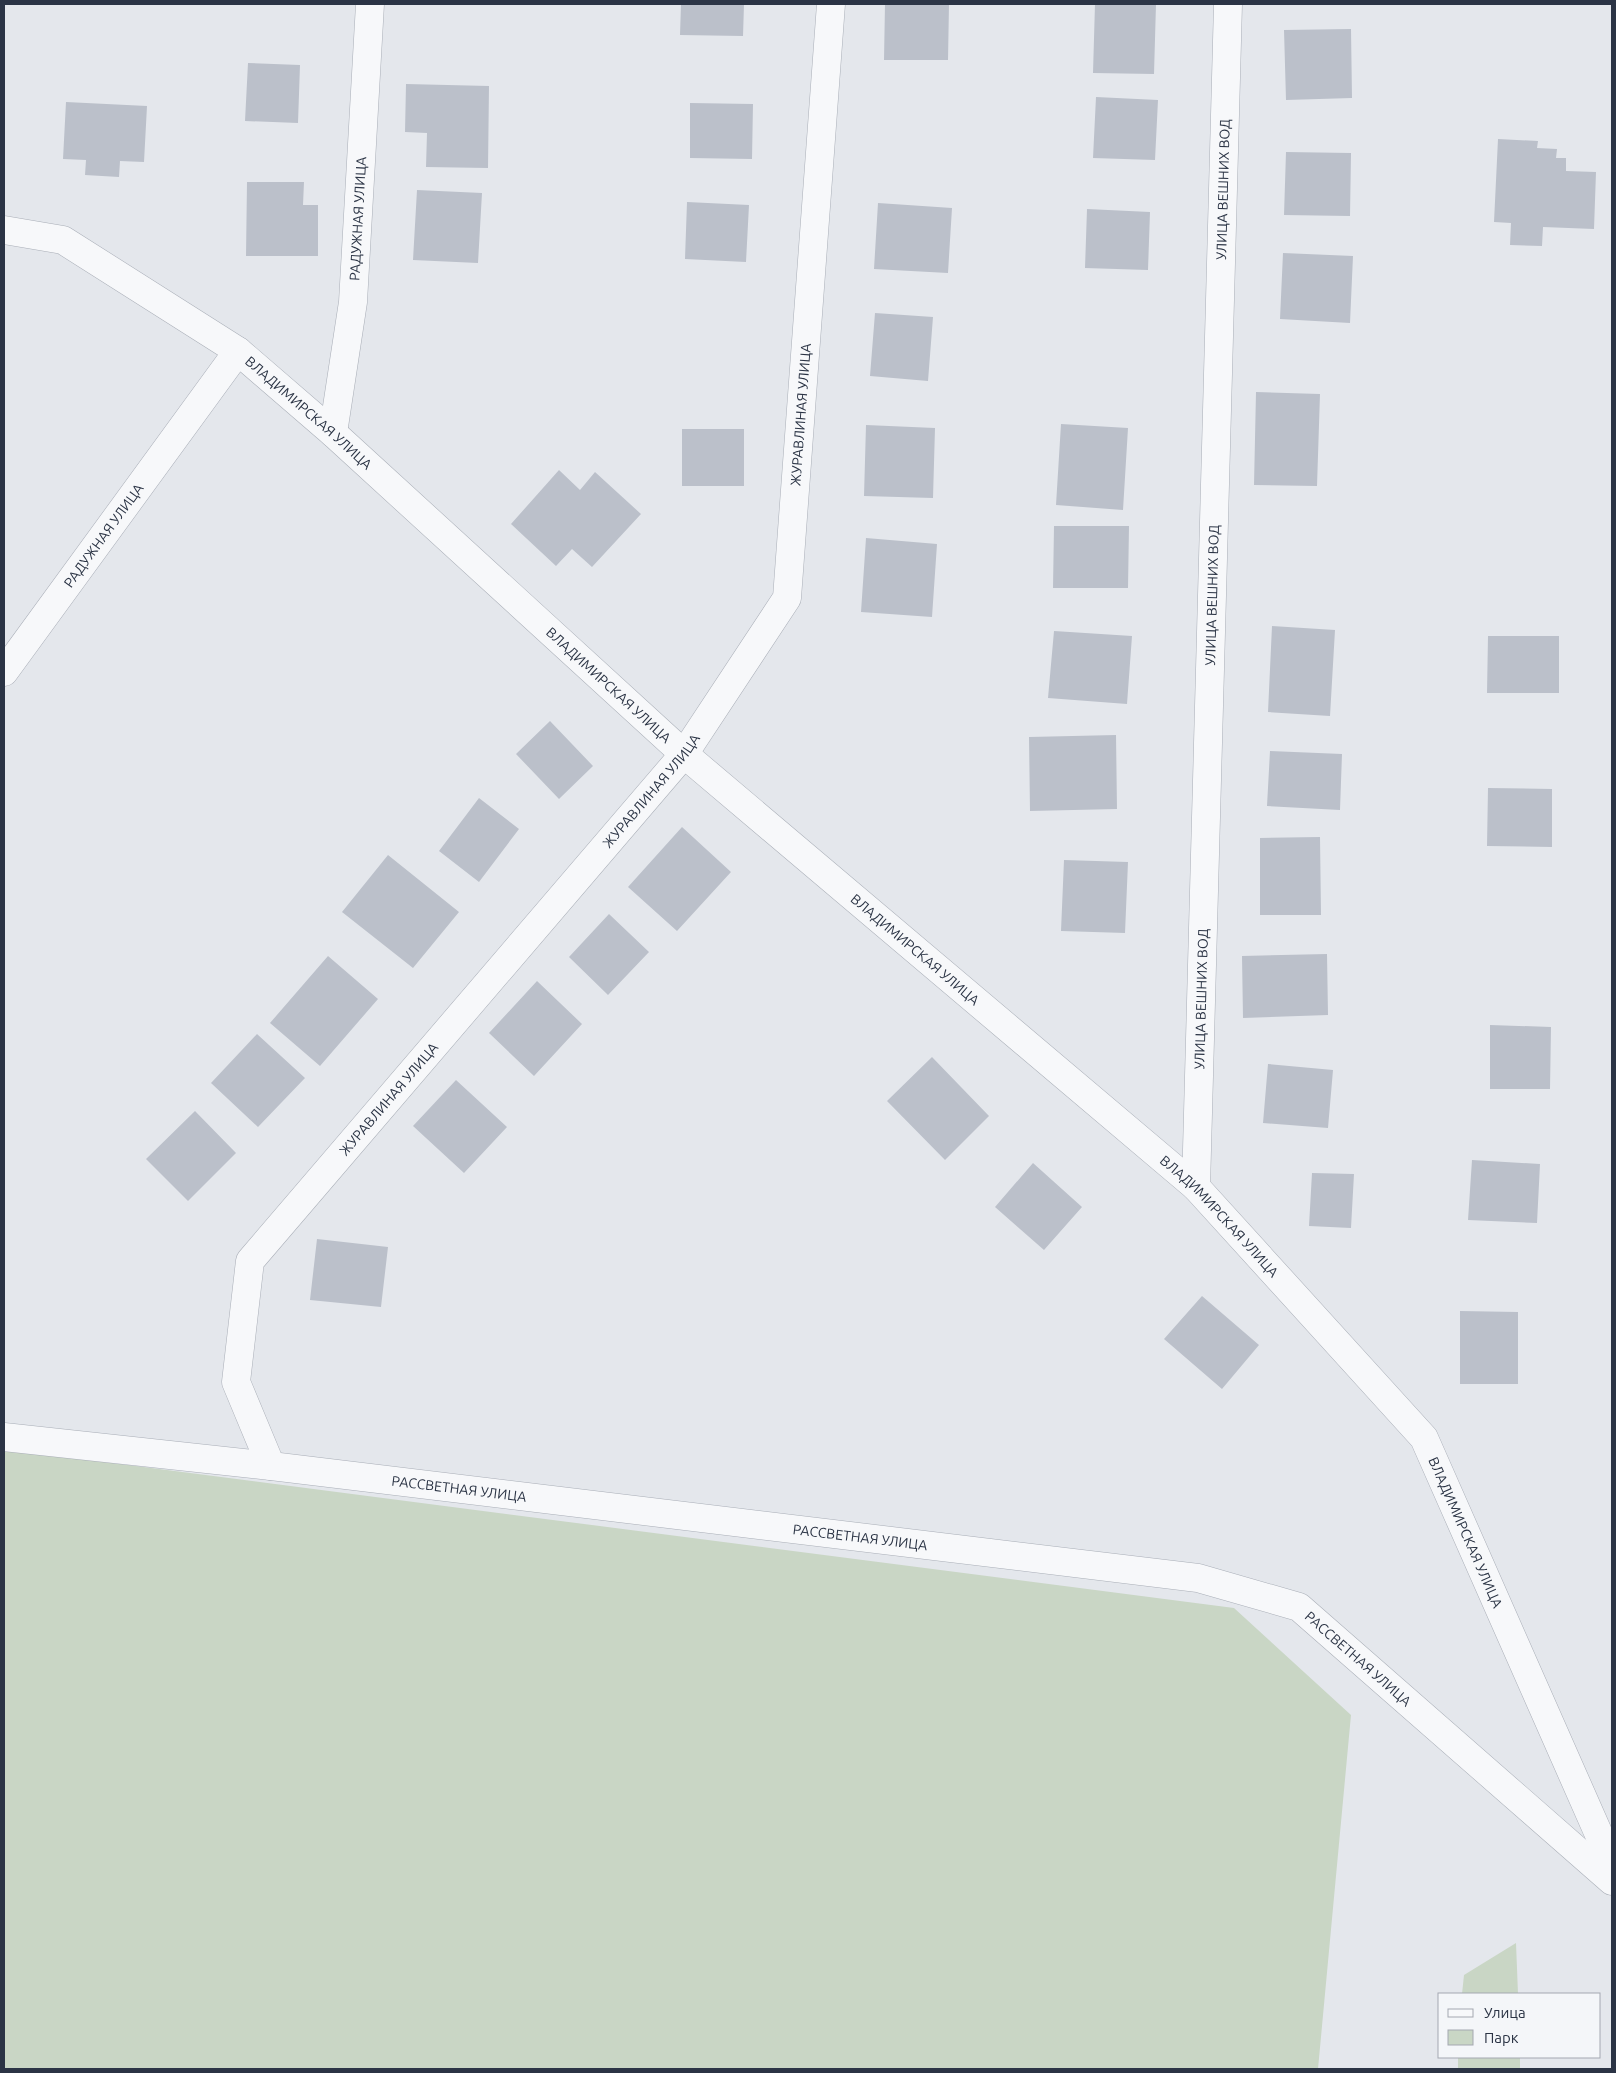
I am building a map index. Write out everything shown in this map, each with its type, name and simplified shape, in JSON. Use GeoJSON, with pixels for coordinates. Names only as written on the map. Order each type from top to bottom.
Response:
{"type":"FeatureCollection","features":[{"type":"Feature","properties":{"kind":"street","name":"РАДУЖНАЯ УЛИЦА"},"geometry":{"type":"LineString","coordinates":[[333,432],[353,302],[370,4]]}},
{"type":"Feature","properties":{"kind":"street","name":"ЖУРАВЛИНАЯ УЛИЦА"},"geometry":{"type":"LineString","coordinates":[[271,1466],[236,1382],[250,1261],[684,754],[787,598],[831,4]]}},
{"type":"Feature","properties":{"kind":"street","name":"УЛИЦА ВЕШНИХ ВОД"},"geometry":{"type":"LineString","coordinates":[[1196,1187],[1228,4]]}},
{"type":"Feature","properties":{"kind":"street","name":"ВЛАДИМИРСКАЯ УЛИЦА"},"geometry":{"type":"LineString","coordinates":[[4,230],[63,240],[238,351],[333,432],[684,754],[1196,1187],[1424,1438],[1612,1864]]}},
{"type":"Feature","properties":{"kind":"street","name":"РАДУЖНАЯ УЛИЦА"},"geometry":{"type":"LineString","coordinates":[[4,672],[238,351]]}},
{"type":"Feature","properties":{"kind":"street","name":"РАССВЕТНАЯ УЛИЦА"},"geometry":{"type":"LineString","coordinates":[[4,1438],[271,1466],[1198,1578],[1299,1607],[1612,1882]]}},
{"type":"Feature","properties":{"kind":"green space"},"geometry":{"type":"Polygon","coordinates":[[[4,1449],[1234,1608],[1351,1715],[1318,2069],[4,2069],[4,1449]]]}},
{"type":"Feature","properties":{"kind":"green space"},"geometry":{"type":"Polygon","coordinates":[[[1516,1943],[1518,1993],[1462,1993],[1464,1975],[1516,1943]]]}},
{"type":"Feature","properties":{"kind":"green space"},"geometry":{"type":"Polygon","coordinates":[[[1458,2058],[1520,2058],[1520,2069],[1458,2069],[1458,2058]]]}},
{"type":"Feature","properties":{"kind":"building"},"geometry":{"type":"Polygon","coordinates":[[[681,4],[744,4],[743,36],[680,35],[681,4]]]}},
{"type":"Feature","properties":{"kind":"building"},"geometry":{"type":"Polygon","coordinates":[[[885,4],[949,4],[948,60],[884,60],[885,4]]]}},
{"type":"Feature","properties":{"kind":"building"},"geometry":{"type":"Polygon","coordinates":[[[1095,4],[1156,4],[1154,74],[1093,73],[1095,4]]]}},
{"type":"Feature","properties":{"kind":"building"},"geometry":{"type":"Polygon","coordinates":[[[1351,29],[1352,98],[1286,100],[1284,30],[1351,29]]]}},
{"type":"Feature","properties":{"kind":"building"},"geometry":{"type":"Polygon","coordinates":[[[248,63],[300,65],[298,123],[245,121],[248,63]]]}},
{"type":"Feature","properties":{"kind":"building"},"geometry":{"type":"Polygon","coordinates":[[[406,84],[489,86],[488,168],[426,167],[427,133],[405,132],[406,84]]]}},
{"type":"Feature","properties":{"kind":"building"},"geometry":{"type":"Polygon","coordinates":[[[1096,97],[1158,100],[1155,160],[1093,158],[1096,97]]]}},
{"type":"Feature","properties":{"kind":"building"},"geometry":{"type":"Polygon","coordinates":[[[66,102],[147,106],[144,162],[120,161],[119,177],[85,175],[86,160],[63,159],[66,102]]]}},
{"type":"Feature","properties":{"kind":"building"},"geometry":{"type":"Polygon","coordinates":[[[690,103],[753,104],[752,159],[690,158],[690,103]]]}},
{"type":"Feature","properties":{"kind":"building"},"geometry":{"type":"Polygon","coordinates":[[[1498,139],[1538,141],[1537,148],[1557,149],[1556,158],[1566,158],[1566,171],[1596,172],[1594,229],[1543,227],[1542,246],[1510,245],[1511,223],[1494,222],[1498,139]]]}},
{"type":"Feature","properties":{"kind":"building"},"geometry":{"type":"Polygon","coordinates":[[[1286,152],[1351,153],[1350,216],[1284,215],[1286,152]]]}},
{"type":"Feature","properties":{"kind":"building"},"geometry":{"type":"Polygon","coordinates":[[[247,182],[304,182],[303,205],[318,205],[318,256],[246,256],[247,182]]]}},
{"type":"Feature","properties":{"kind":"building"},"geometry":{"type":"Polygon","coordinates":[[[417,190],[482,193],[478,263],[413,260],[417,190]]]}},
{"type":"Feature","properties":{"kind":"building"},"geometry":{"type":"Polygon","coordinates":[[[687,202],[749,205],[746,262],[685,259],[687,202]]]}},
{"type":"Feature","properties":{"kind":"building"},"geometry":{"type":"Polygon","coordinates":[[[878,203],[952,208],[948,273],[874,269],[878,203]]]}},
{"type":"Feature","properties":{"kind":"building"},"geometry":{"type":"Polygon","coordinates":[[[1087,209],[1150,212],[1148,270],[1085,268],[1087,209]]]}},
{"type":"Feature","properties":{"kind":"building"},"geometry":{"type":"Polygon","coordinates":[[[1283,253],[1353,256],[1350,323],[1280,319],[1283,253]]]}},
{"type":"Feature","properties":{"kind":"building"},"geometry":{"type":"Polygon","coordinates":[[[875,313],[933,317],[928,381],[870,376],[875,313]]]}},
{"type":"Feature","properties":{"kind":"building"},"geometry":{"type":"Polygon","coordinates":[[[1256,392],[1320,394],[1317,486],[1254,485],[1256,392]]]}},
{"type":"Feature","properties":{"kind":"building"},"geometry":{"type":"Polygon","coordinates":[[[1061,424],[1128,428],[1123,510],[1056,505],[1061,424]]]}},
{"type":"Feature","properties":{"kind":"building"},"geometry":{"type":"Polygon","coordinates":[[[866,425],[935,428],[933,498],[864,496],[866,425]]]}},
{"type":"Feature","properties":{"kind":"building"},"geometry":{"type":"Polygon","coordinates":[[[682,429],[744,429],[744,486],[682,486],[682,429]]]}},
{"type":"Feature","properties":{"kind":"building"},"geometry":{"type":"Polygon","coordinates":[[[559,470],[580,490],[595,472],[641,514],[592,567],[572,549],[556,566],[511,524],[559,470]]]}},
{"type":"Feature","properties":{"kind":"building"},"geometry":{"type":"Polygon","coordinates":[[[1054,526],[1129,526],[1128,588],[1053,588],[1054,526]]]}},
{"type":"Feature","properties":{"kind":"building"},"geometry":{"type":"Polygon","coordinates":[[[866,538],[937,544],[932,617],[861,612],[866,538]]]}},
{"type":"Feature","properties":{"kind":"building"},"geometry":{"type":"Polygon","coordinates":[[[1272,626],[1335,630],[1330,716],[1268,712],[1272,626]]]}},
{"type":"Feature","properties":{"kind":"building"},"geometry":{"type":"Polygon","coordinates":[[[1054,631],[1132,636],[1127,704],[1048,698],[1054,631]]]}},
{"type":"Feature","properties":{"kind":"building"},"geometry":{"type":"Polygon","coordinates":[[[1488,636],[1559,636],[1559,693],[1487,693],[1488,636]]]}},
{"type":"Feature","properties":{"kind":"building"},"geometry":{"type":"Polygon","coordinates":[[[550,721],[593,766],[559,799],[516,754],[550,721]]]}},
{"type":"Feature","properties":{"kind":"building"},"geometry":{"type":"Polygon","coordinates":[[[1116,735],[1117,809],[1030,811],[1029,737],[1116,735]]]}},
{"type":"Feature","properties":{"kind":"building"},"geometry":{"type":"Polygon","coordinates":[[[1270,751],[1342,754],[1340,810],[1267,806],[1270,751]]]}},
{"type":"Feature","properties":{"kind":"building"},"geometry":{"type":"Polygon","coordinates":[[[1488,788],[1552,789],[1552,847],[1487,846],[1488,788]]]}},
{"type":"Feature","properties":{"kind":"building"},"geometry":{"type":"Polygon","coordinates":[[[479,798],[519,829],[479,882],[439,851],[479,798]]]}},
{"type":"Feature","properties":{"kind":"building"},"geometry":{"type":"Polygon","coordinates":[[[682,827],[731,872],[677,931],[628,887],[682,827]]]}},
{"type":"Feature","properties":{"kind":"building"},"geometry":{"type":"Polygon","coordinates":[[[1320,837],[1321,915],[1260,915],[1260,838],[1320,837]]]}},
{"type":"Feature","properties":{"kind":"building"},"geometry":{"type":"Polygon","coordinates":[[[388,855],[459,912],[413,968],[342,912],[388,855]]]}},
{"type":"Feature","properties":{"kind":"building"},"geometry":{"type":"Polygon","coordinates":[[[1064,860],[1128,862],[1125,933],[1061,931],[1064,860]]]}},
{"type":"Feature","properties":{"kind":"building"},"geometry":{"type":"Polygon","coordinates":[[[609,914],[649,952],[608,995],[569,957],[609,914]]]}},
{"type":"Feature","properties":{"kind":"building"},"geometry":{"type":"Polygon","coordinates":[[[1327,954],[1328,1015],[1243,1018],[1242,956],[1327,954]]]}},
{"type":"Feature","properties":{"kind":"building"},"geometry":{"type":"Polygon","coordinates":[[[328,956],[378,999],[320,1066],[270,1023],[328,956]]]}},
{"type":"Feature","properties":{"kind":"building"},"geometry":{"type":"Polygon","coordinates":[[[537,981],[582,1024],[534,1076],[489,1033],[537,981]]]}},
{"type":"Feature","properties":{"kind":"building"},"geometry":{"type":"Polygon","coordinates":[[[1490,1025],[1551,1027],[1550,1089],[1490,1089],[1490,1025]]]}},
{"type":"Feature","properties":{"kind":"building"},"geometry":{"type":"Polygon","coordinates":[[[257,1034],[305,1078],[258,1127],[211,1083],[257,1034]]]}},
{"type":"Feature","properties":{"kind":"building"},"geometry":{"type":"Polygon","coordinates":[[[932,1057],[989,1116],[945,1160],[887,1101],[932,1057]]]}},
{"type":"Feature","properties":{"kind":"building"},"geometry":{"type":"Polygon","coordinates":[[[1268,1064],[1333,1070],[1328,1128],[1263,1123],[1268,1064]]]}},
{"type":"Feature","properties":{"kind":"building"},"geometry":{"type":"Polygon","coordinates":[[[456,1080],[507,1127],[464,1173],[413,1126],[456,1080]]]}},
{"type":"Feature","properties":{"kind":"building"},"geometry":{"type":"Polygon","coordinates":[[[195,1111],[236,1153],[188,1201],[146,1159],[195,1111]]]}},
{"type":"Feature","properties":{"kind":"building"},"geometry":{"type":"Polygon","coordinates":[[[1472,1160],[1540,1164],[1537,1223],[1468,1220],[1472,1160]]]}},
{"type":"Feature","properties":{"kind":"building"},"geometry":{"type":"Polygon","coordinates":[[[1033,1163],[1082,1207],[1044,1250],[995,1207],[1033,1163]]]}},
{"type":"Feature","properties":{"kind":"building"},"geometry":{"type":"Polygon","coordinates":[[[1312,1173],[1354,1174],[1351,1228],[1309,1226],[1312,1173]]]}},
{"type":"Feature","properties":{"kind":"building"},"geometry":{"type":"Polygon","coordinates":[[[317,1239],[388,1247],[381,1307],[310,1300],[317,1239]]]}},
{"type":"Feature","properties":{"kind":"building"},"geometry":{"type":"Polygon","coordinates":[[[1202,1296],[1259,1345],[1222,1389],[1164,1339],[1202,1296]]]}},
{"type":"Feature","properties":{"kind":"building"},"geometry":{"type":"Polygon","coordinates":[[[1460,1311],[1518,1312],[1518,1384],[1460,1384],[1460,1311]]]}}]}
